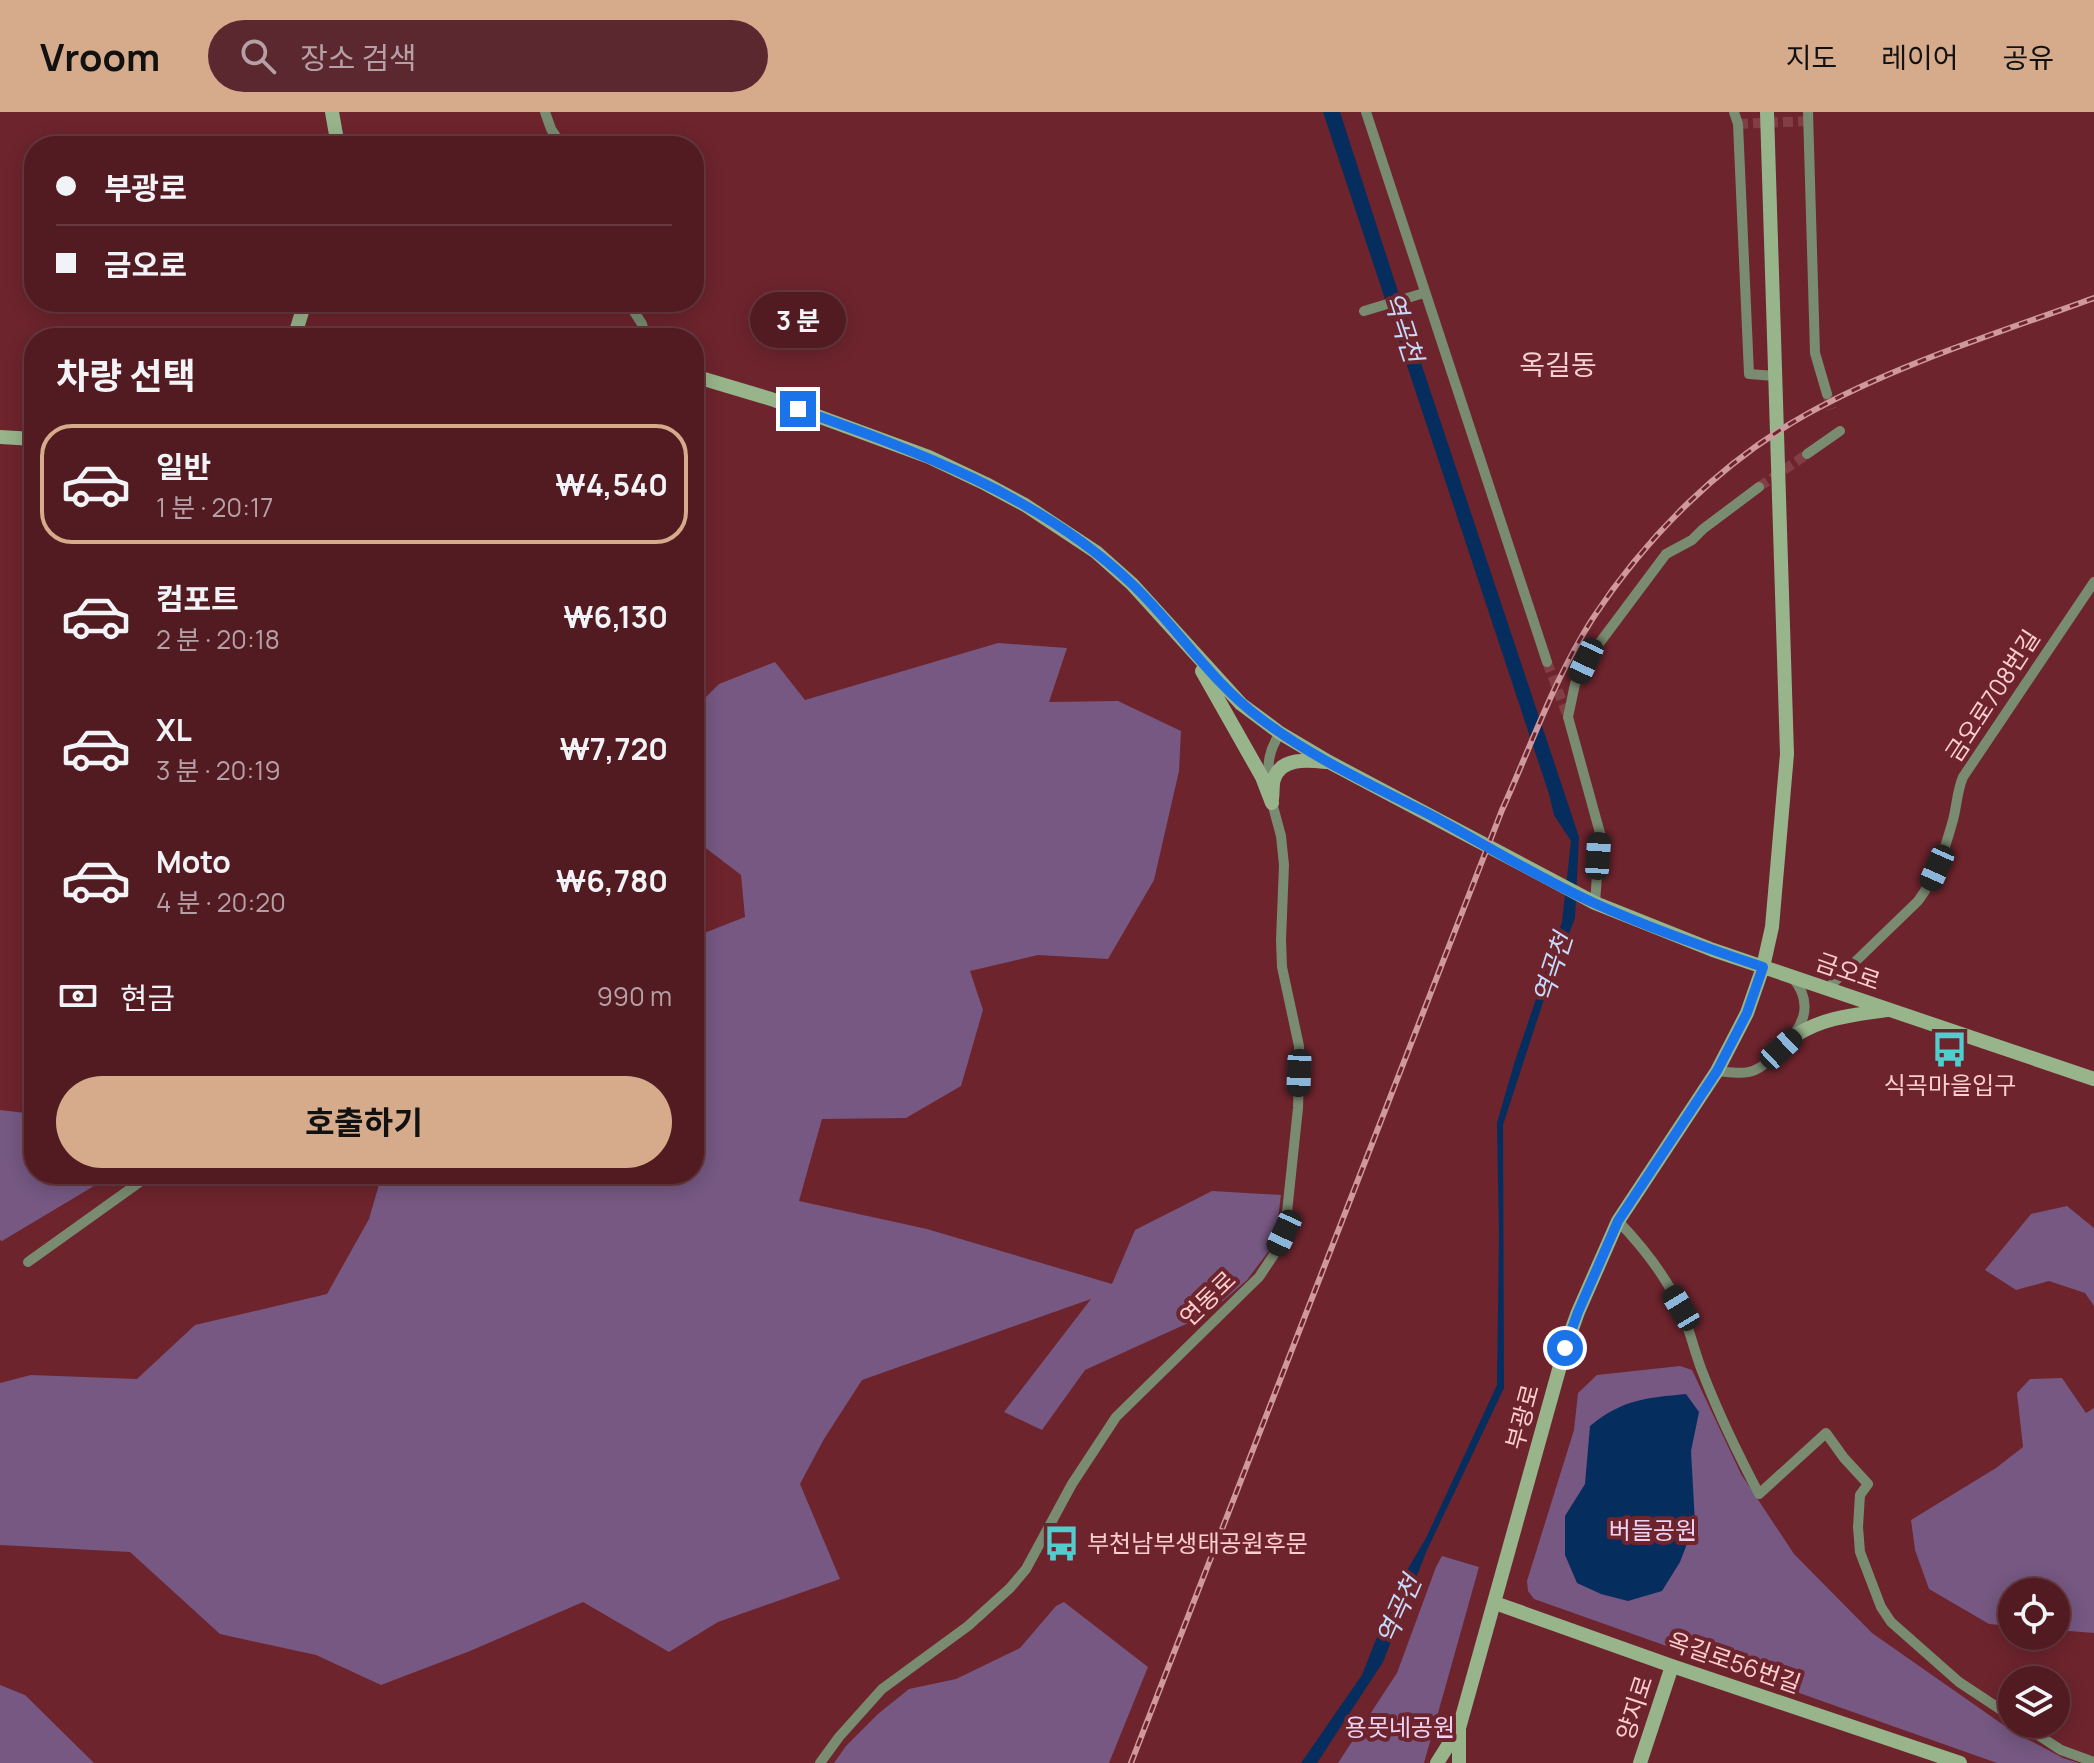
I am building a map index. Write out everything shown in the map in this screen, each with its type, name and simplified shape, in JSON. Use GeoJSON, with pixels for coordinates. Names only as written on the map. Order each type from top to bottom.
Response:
{"type":"FeatureCollection","features":[{"type":"Feature","properties":{"kind":"main road"},"geometry":{"type":"LineString","coordinates":[[332,112],[336,136]]}},
{"type":"Feature","properties":{"kind":"main road","name":"부광로"},"geometry":{"type":"LineString","coordinates":[[1459,1763],[1459,1728],[1565,1348],[1578,1312],[1618,1221],[1717,1071],[1747,1013],[1763,967],[1774,915],[1787,754],[1767,112]]}},
{"type":"Feature","properties":{"kind":"main road"},"geometry":{"type":"LineString","coordinates":[[704,379],[771,399],[929,457],[1025,505],[1096,552],[1132,584],[1241,704],[1280,733],[1329,762]]}},
{"type":"Feature","properties":{"kind":"main road"},"geometry":{"type":"LineString","coordinates":[[0,437],[24,438]]}},
{"type":"Feature","properties":{"kind":"main road"},"geometry":{"type":"LineString","coordinates":[[1186,643],[1236,728],[1272,803]]}},
{"type":"Feature","properties":{"kind":"main road"},"geometry":{"type":"LineString","coordinates":[[1272,803],[1274,780],[1286,765],[1296,761],[1329,762]]}},
{"type":"Feature","properties":{"kind":"main road","name":"금오로"},"geometry":{"type":"LineString","coordinates":[[1329,762],[1592,902],[1713,950],[2094,1079]]}},
{"type":"Feature","properties":{"kind":"main road"},"geometry":{"type":"LineString","coordinates":[[1796,1035],[1810,1026],[1844,1016],[1891,1010]]}},
{"type":"Feature","properties":{"kind":"main road","name":"옥길로56번길"},"geometry":{"type":"LineString","coordinates":[[1495,1603],[1960,1763]]}},
{"type":"Feature","properties":{"kind":"main road","name":"양지로"},"geometry":{"type":"LineString","coordinates":[[1640,1763],[1672,1666]]}},
{"type":"Feature","properties":{"kind":"main road","name":"부광로"},"geometry":{"type":"LineString","coordinates":[[1437,1763],[1459,1728]]}},
{"type":"Feature","properties":{"kind":"street"},"geometry":{"type":"LineString","coordinates":[[545,112],[556,136]]}},
{"type":"Feature","properties":{"kind":"street"},"geometry":{"type":"LineString","coordinates":[[1366,112],[1547,662]]}},
{"type":"Feature","properties":{"kind":"street"},"geometry":{"type":"LineString","coordinates":[[1734,112],[1738,124],[1749,374],[1775,376]]}},
{"type":"Feature","properties":{"kind":"street"},"geometry":{"type":"LineString","coordinates":[[1808,112],[1815,353],[1827,394]]}},
{"type":"Feature","properties":{"kind":"street"},"geometry":{"type":"LineString","coordinates":[[1364,311],[1424,293]]}},
{"type":"Feature","properties":{"kind":"street"},"geometry":{"type":"LineString","coordinates":[[1807,454],[1840,431]]}},
{"type":"Feature","properties":{"kind":"street"},"geometry":{"type":"LineString","coordinates":[[1592,902],[1600,833],[1568,717],[1575,684],[1586,661],[1666,554],[1692,540],[1759,487]]}},
{"type":"Feature","properties":{"kind":"street","name":"금오로708번길"},"geometry":{"type":"LineString","coordinates":[[1828,988],[1930,886],[1954,817],[1963,777],[2094,582]]}},
{"type":"Feature","properties":{"kind":"street","name":"연동로"},"geometry":{"type":"LineString","coordinates":[[820,1763],[882,1689],[968,1626],[1010,1588],[1026,1569],[1072,1484],[1116,1417],[1259,1277],[1284,1233],[1298,1108],[1299,1046],[1282,967],[1284,865],[1268,762],[1272,746],[1280,733]]}},
{"type":"Feature","properties":{"kind":"street"},"geometry":{"type":"LineString","coordinates":[[1717,1071],[1755,1070],[1796,1035],[1805,1011],[1803,996],[1791,975]]}},
{"type":"Feature","properties":{"kind":"street"},"geometry":{"type":"LineString","coordinates":[[28,1262],[137,1184]]}},
{"type":"Feature","properties":{"kind":"street"},"geometry":{"type":"LineString","coordinates":[[1618,1221],[1639,1243],[1681,1308],[1718,1412],[1759,1494],[1826,1433],[1868,1484],[1860,1495],[1860,1552],[1881,1607],[1891,1622],[1959,1682],[1998,1708]]}},
{"type":"Feature","properties":{"kind":"street"},"geometry":{"type":"LineString","coordinates":[[2043,1738],[2061,1750],[2094,1762]]}},
{"type":"Feature","properties":{"kind":"green space"},"geometry":{"type":"Polygon","coordinates":[[[998,643],[1067,648],[1049,702],[1118,701],[1181,731],[1179,771],[1154,880],[1108,959],[1038,955],[970,971],[983,1010],[961,1086],[906,1118],[822,1119],[799,1201],[927,1229],[1112,1284],[1135,1230],[1212,1191],[1281,1195],[1277,1227],[1268,1252],[1247,1280],[1208,1314],[1085,1370],[1042,1430],[1004,1412],[1091,1299],[862,1380],[824,1439],[800,1484],[840,1579],[718,1622],[669,1652],[583,1602],[381,1685],[316,1655],[220,1634],[130,1552],[0,1545],[0,1383],[31,1375],[137,1379],[195,1325],[327,1294],[369,1219],[379,1184],[704,1184],[704,933],[745,917],[741,875],[704,847],[704,699],[719,684],[775,662],[805,700],[998,643]]]}},
{"type":"Feature","properties":{"kind":"green space"},"geometry":{"type":"Polygon","coordinates":[[[0,1110],[24,1113],[24,1184],[97,1184],[0,1240],[0,1110]]]}},
{"type":"Feature","properties":{"kind":"green space"},"geometry":{"type":"Polygon","coordinates":[[[2067,1206],[2094,1228],[2094,1306],[2085,1293],[2049,1281],[2016,1290],[1985,1270],[2031,1214],[2067,1206]]]}},
{"type":"Feature","properties":{"kind":"green space","name":"버들공원"},"geometry":{"type":"Polygon","coordinates":[[[1680,1366],[1692,1370],[1741,1474],[1794,1554],[1872,1633],[1998,1721],[1998,1738],[2025,1738],[2079,1763],[1997,1763],[1534,1599],[1528,1591],[1527,1581],[1574,1430],[1578,1393],[1597,1375],[1680,1366]]]}},
{"type":"Feature","properties":{"kind":"green space"},"geometry":{"type":"Polygon","coordinates":[[[2062,1378],[2086,1413],[2094,1408],[2094,1633],[2070,1631],[2070,1578],[1998,1578],[1998,1625],[1989,1624],[1929,1589],[1915,1550],[1911,1520],[1996,1468],[2023,1447],[2017,1393],[2030,1379],[2062,1378]]]}},
{"type":"Feature","properties":{"kind":"green space","name":"용못네공원"},"geometry":{"type":"Polygon","coordinates":[[[1442,1556],[1479,1567],[1424,1763],[1338,1763],[1397,1673],[1442,1556]]]}},
{"type":"Feature","properties":{"kind":"green space"},"geometry":{"type":"Polygon","coordinates":[[[1064,1602],[1148,1667],[1109,1763],[834,1763],[846,1746],[878,1714],[909,1689],[956,1679],[1020,1648],[1056,1606],[1064,1602]]]}},
{"type":"Feature","properties":{"kind":"green space"},"geometry":{"type":"Polygon","coordinates":[[[0,1685],[25,1695],[94,1763],[0,1763],[0,1685]]]}},
{"type":"Feature","properties":{"kind":"water","name":"역곡천"},"geometry":{"type":"Polygon","coordinates":[[[1323,112],[1340,112],[1579,837],[1575,918],[1545,996],[1503,1125],[1504,1388],[1427,1550],[1383,1662],[1317,1763],[1301,1763],[1362,1675],[1396,1589],[1426,1538],[1497,1385],[1497,1123],[1562,922],[1571,841],[1554,815],[1323,112]]]}},
{"type":"Feature","properties":{"kind":"water"},"geometry":{"type":"Polygon","coordinates":[[[1686,1394],[1699,1412],[1691,1451],[1695,1523],[1680,1562],[1662,1591],[1628,1601],[1577,1583],[1565,1555],[1565,1516],[1585,1484],[1590,1426],[1613,1410],[1635,1401],[1686,1394]]]}},
{"type":"Feature","properties":{"kind":"tunnel"},"geometry":{"type":"LineString","coordinates":[[1738,124],[1808,121]]}},
{"type":"Feature","properties":{"kind":"tunnel"},"geometry":{"type":"LineString","coordinates":[[1827,394],[1832,409]]}},
{"type":"Feature","properties":{"kind":"tunnel"},"geometry":{"type":"LineString","coordinates":[[1759,487],[1807,454]]}},
{"type":"Feature","properties":{"kind":"tunnel"},"geometry":{"type":"LineString","coordinates":[[1547,662],[1568,717]]}},
{"type":"Feature","properties":{"kind":"railway"},"geometry":{"type":"LineString","coordinates":[[1131,1763],[1502,810],[1555,688],[1593,618],[1637,558],[1688,503],[1775,433],[1876,380],[1948,350],[2094,298]]}},
{"type":"Feature","properties":{"kind":"place","name":"식곡마을입구"},"geometry":{"type":"Point","coordinates":[1950,1049]}},
{"type":"Feature","properties":{"kind":"place","name":"부천남부생태공원후문"},"geometry":{"type":"Point","coordinates":[1061,1544]}},
{"type":"Feature","properties":{"kind":"district","name":"옥길동"},"geometry":{"type":"Point","coordinates":[1558,365]}},
{"type":"Feature","properties":{"kind":"route"},"geometry":{"type":"LineString","coordinates":[[798,409],[929,457],[986,484],[1025,505],[1096,552],[1162,615],[1241,704],[1280,733],[1329,762],[1589,900],[1763,967],[1732,1045],[1618,1221],[1565,1348]]}}]}
